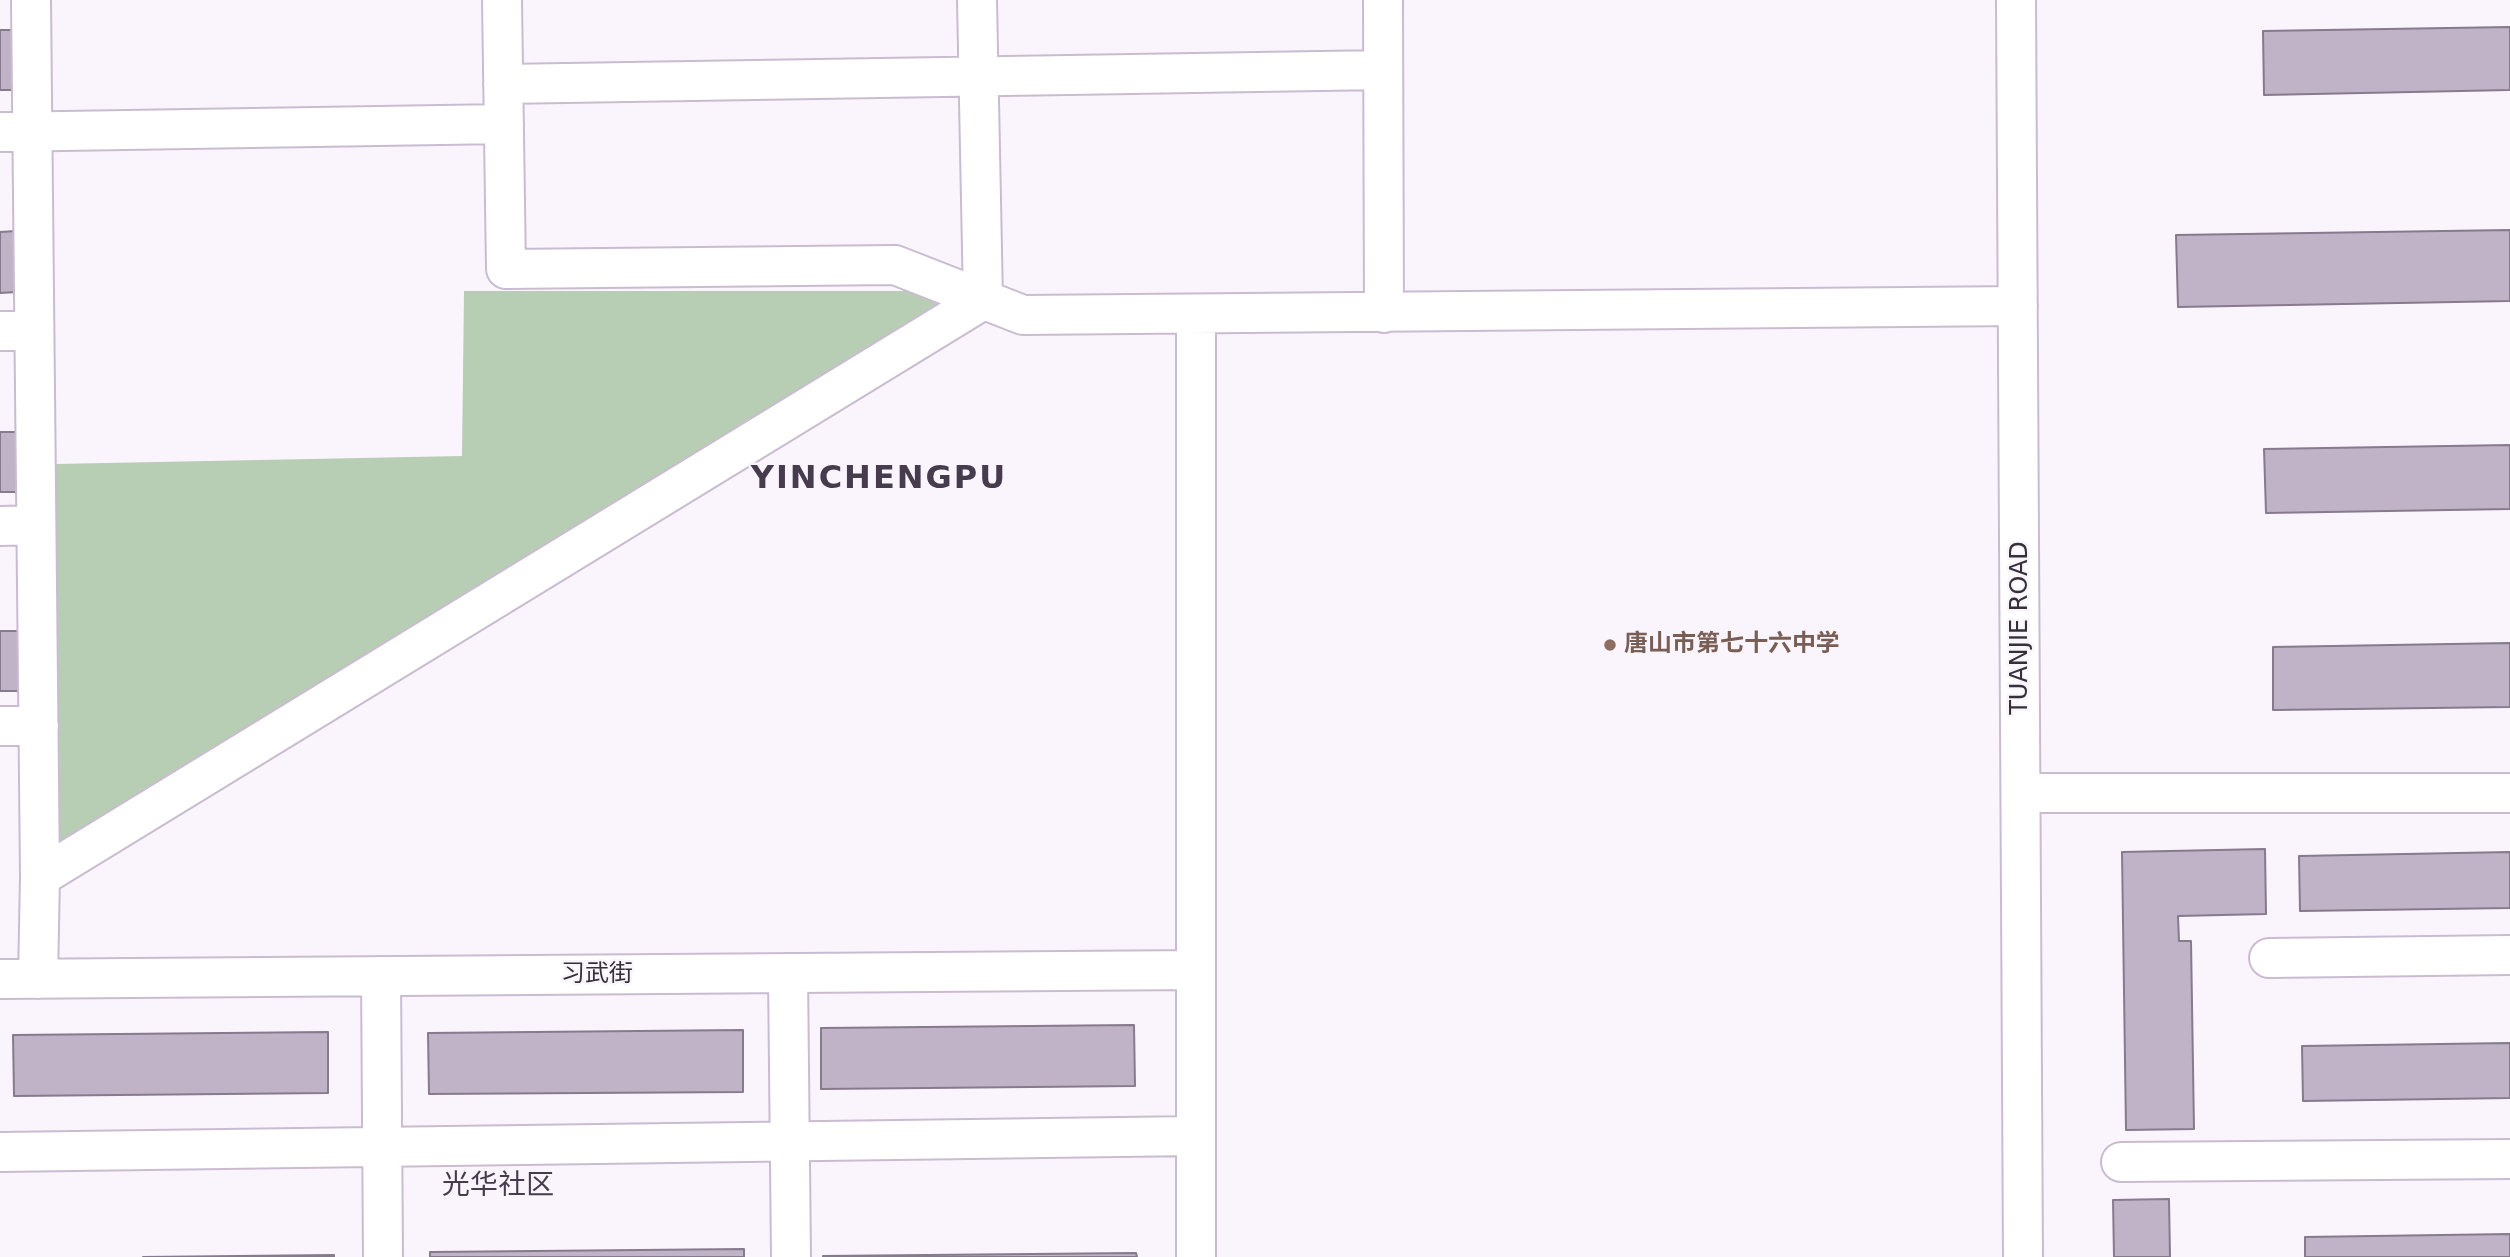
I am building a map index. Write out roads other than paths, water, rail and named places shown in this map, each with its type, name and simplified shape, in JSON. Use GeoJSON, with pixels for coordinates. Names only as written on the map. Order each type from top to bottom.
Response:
{"type":"FeatureCollection","features":[{"type":"Feature","properties":{"kind":"street"},"geometry":{"type":"LineString","coordinates":[[31,0],[16,132],[18,525],[39,726],[38,979]]}},
{"type":"Feature","properties":{"kind":"street"},"geometry":{"type":"LineString","coordinates":[[502,0],[506,269],[895,265],[1023,315],[2018,306]]}},
{"type":"Feature","properties":{"kind":"street"},"geometry":{"type":"LineString","coordinates":[[976,0],[983,300]]}},
{"type":"Feature","properties":{"kind":"street"},"geometry":{"type":"LineString","coordinates":[[1383,0],[1384,313]]}},
{"type":"Feature","properties":{"kind":"street","name":"TUANJIE ROAD"},"geometry":{"type":"LineString","coordinates":[[2016,0],[2023,1257]]}},
{"type":"Feature","properties":{"kind":"street"},"geometry":{"type":"LineString","coordinates":[[503,84],[1383,70]]}},
{"type":"Feature","properties":{"kind":"street"},"geometry":{"type":"LineString","coordinates":[[16,132],[504,124]]}},
{"type":"Feature","properties":{"kind":"street"},"geometry":{"type":"LineString","coordinates":[[40,877],[983,300]]}},
{"type":"Feature","properties":{"kind":"street"},"geometry":{"type":"LineString","coordinates":[[1195,1257],[1196,314]]}},
{"type":"Feature","properties":{"kind":"street"},"geometry":{"type":"LineString","coordinates":[[0,726],[39,726]]}},
{"type":"Feature","properties":{"kind":"street"},"geometry":{"type":"LineString","coordinates":[[2022,793],[2510,793]]}},
{"type":"Feature","properties":{"kind":"street"},"geometry":{"type":"LineString","coordinates":[[2269,958],[2510,955]]}},
{"type":"Feature","properties":{"kind":"street","name":"习武街"},"geometry":{"type":"LineString","coordinates":[[0,979],[1195,970]]}},
{"type":"Feature","properties":{"kind":"street"},"geometry":{"type":"LineString","coordinates":[[788,973],[791,1257]]}},
{"type":"Feature","properties":{"kind":"street"},"geometry":{"type":"LineString","coordinates":[[381,976],[383,1257]]}},
{"type":"Feature","properties":{"kind":"street"},"geometry":{"type":"LineString","coordinates":[[0,1153],[1195,1136]]}},
{"type":"Feature","properties":{"kind":"street"},"geometry":{"type":"LineString","coordinates":[[2121,1162],[2510,1159]]}},
{"type":"Feature","properties":{"kind":"place","name":"唐山市第七十六中学"},"geometry":{"type":"Point","coordinates":[1610,645]}},
{"type":"Feature","properties":{"kind":"district","name":"YINCHENGPU"},"geometry":{"type":"Point","coordinates":[879,480]}},
{"type":"Feature","properties":{"kind":"district","name":"光华社区"},"geometry":{"type":"Point","coordinates":[498,1187]}}]}
